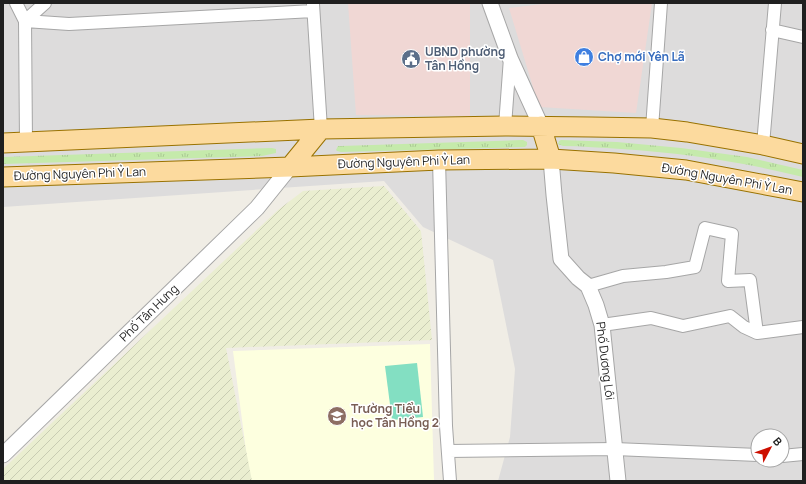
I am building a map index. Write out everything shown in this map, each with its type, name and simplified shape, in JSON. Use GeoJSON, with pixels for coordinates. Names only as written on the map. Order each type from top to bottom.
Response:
{"type":"FeatureCollection","features":[{"type":"Feature","properties":{"kind":"main road"},"geometry":{"type":"LineString","coordinates":[[541,126],[551,159]]}},
{"type":"Feature","properties":{"kind":"main road"},"geometry":{"type":"LineString","coordinates":[[3,143],[321,129],[541,126],[652,128],[687,132],[763,145],[803,154]]}},
{"type":"Feature","properties":{"kind":"main road"},"geometry":{"type":"LineString","coordinates":[[290,167],[321,129]]}},
{"type":"Feature","properties":{"kind":"main road","name":"Đường Nguyên Phi Ỷ Lan"},"geometry":{"type":"LineString","coordinates":[[3,176],[290,167],[439,160],[551,159],[686,170],[803,192]]}},
{"type":"Feature","properties":{"kind":"street"},"geometry":{"type":"LineString","coordinates":[[16,3],[25,21],[26,143]]}},
{"type":"Feature","properties":{"kind":"street"},"geometry":{"type":"LineString","coordinates":[[25,21],[45,3]]}},
{"type":"Feature","properties":{"kind":"street"},"geometry":{"type":"LineString","coordinates":[[490,3],[510,58],[541,126]]}},
{"type":"Feature","properties":{"kind":"street"},"geometry":{"type":"LineString","coordinates":[[652,128],[661,3]]}},
{"type":"Feature","properties":{"kind":"street"},"geometry":{"type":"LineString","coordinates":[[763,145],[775,3]]}},
{"type":"Feature","properties":{"kind":"street"},"geometry":{"type":"LineString","coordinates":[[25,21],[69,24],[313,7],[321,129]]}},
{"type":"Feature","properties":{"kind":"street"},"geometry":{"type":"LineString","coordinates":[[772,30],[803,37]]}},
{"type":"Feature","properties":{"kind":"street"},"geometry":{"type":"LineString","coordinates":[[505,126],[510,58]]}},
{"type":"Feature","properties":{"kind":"street","name":"Phố Dương Lôi"},"geometry":{"type":"LineString","coordinates":[[551,159],[561,259],[578,278],[588,286],[596,304],[602,325],[618,481]]}},
{"type":"Feature","properties":{"kind":"street"},"geometry":{"type":"LineString","coordinates":[[439,160],[450,481]]}},
{"type":"Feature","properties":{"kind":"street","name":"Phố Tân Hưng"},"geometry":{"type":"LineString","coordinates":[[3,455],[257,208],[290,167]]}},
{"type":"Feature","properties":{"kind":"street"},"geometry":{"type":"LineString","coordinates":[[588,286],[622,276],[666,272],[695,267],[705,228],[732,234],[728,281],[750,280],[757,332]]}},
{"type":"Feature","properties":{"kind":"street"},"geometry":{"type":"LineString","coordinates":[[602,325],[651,318],[683,326],[730,316],[744,327],[757,332],[803,327]]}},
{"type":"Feature","properties":{"kind":"street"},"geometry":{"type":"LineString","coordinates":[[448,451],[615,449],[750,455]]}},
{"type":"Feature","properties":{"kind":"street"},"geometry":{"type":"LineString","coordinates":[[790,455],[803,454]]}},
{"type":"Feature","properties":{"kind":"shaded area"},"geometry":{"type":"Polygon","coordinates":[[[3,3],[803,3],[803,481],[498,481],[510,437],[515,369],[493,260],[423,227],[384,181],[3,207],[3,3]]]}},
{"type":"Feature","properties":{"kind":"shaded area","name":"UBND phường Tân Hồng"},"geometry":{"type":"Polygon","coordinates":[[[348,3],[470,3],[470,116],[356,115],[348,3]]]}},
{"type":"Feature","properties":{"kind":"shaded area","name":"Chợ mới Yên Lã"},"geometry":{"type":"Polygon","coordinates":[[[551,3],[652,3],[636,113],[539,107],[509,8],[551,3]]]}},
{"type":"Feature","properties":{"kind":"shaded area"},"geometry":{"type":"Polygon","coordinates":[[[384,186],[421,231],[432,340],[226,348],[252,481],[3,481],[3,469],[278,210],[303,191],[384,186]]]}},
{"type":"Feature","properties":{"kind":"shaded area","name":"Trường Tiểu học Tân Hồng 2"},"geometry":{"type":"Polygon","coordinates":[[[430,344],[434,481],[250,481],[233,351],[430,344]]]}},
{"type":"Feature","properties":{"kind":"green space"},"geometry":{"type":"Polygon","coordinates":[[[523,140],[527,142],[525,147],[341,152],[336,150],[338,146],[523,140]]]}},
{"type":"Feature","properties":{"kind":"green space"},"geometry":{"type":"Polygon","coordinates":[[[561,140],[617,142],[681,148],[747,157],[803,170],[803,177],[758,167],[690,156],[644,151],[563,146],[558,144],[561,140]]]}},
{"type":"Feature","properties":{"kind":"green space"},"geometry":{"type":"Polygon","coordinates":[[[276,149],[276,153],[262,156],[3,164],[3,157],[276,149]]]}},
{"type":"Feature","properties":{"kind":"green space"},"geometry":{"type":"Polygon","coordinates":[[[417,363],[423,417],[392,420],[385,366],[417,363]]]}},
{"type":"Feature","properties":{"kind":"place","name":"Chợ mới Yên Lã"},"geometry":{"type":"Point","coordinates":[584,57]}},
{"type":"Feature","properties":{"kind":"place","name":"UBND phường Tân Hồng"},"geometry":{"type":"Point","coordinates":[411,59]}},
{"type":"Feature","properties":{"kind":"place","name":"Trường Tiểu học Tân Hồng 2"},"geometry":{"type":"Point","coordinates":[337,416]}}]}
